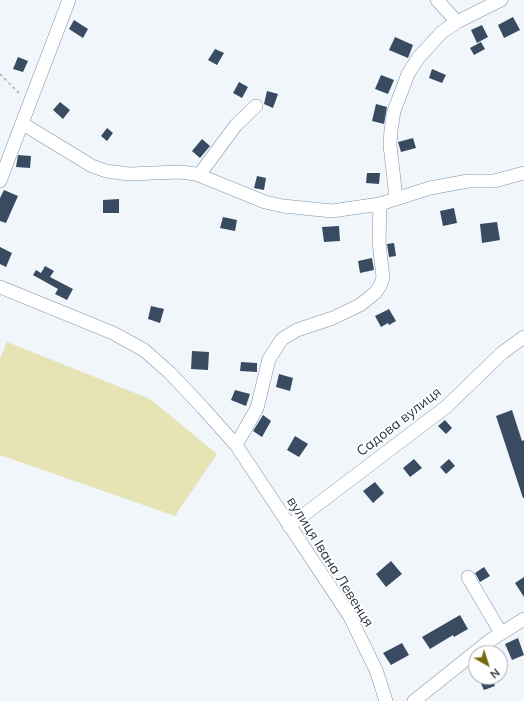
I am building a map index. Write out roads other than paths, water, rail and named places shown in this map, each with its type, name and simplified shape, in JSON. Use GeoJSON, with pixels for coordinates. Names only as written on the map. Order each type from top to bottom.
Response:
{"type":"FeatureCollection","features":[{"type":"Feature","properties":{"kind":"street"},"geometry":{"type":"LineString","coordinates":[[0,181],[69,0]]}},
{"type":"Feature","properties":{"kind":"street"},"geometry":{"type":"LineString","coordinates":[[437,0],[457,22]]}},
{"type":"Feature","properties":{"kind":"street"},"geometry":{"type":"LineString","coordinates":[[396,198],[390,145],[394,111],[401,88],[418,58],[442,32],[457,22],[501,0]]}},
{"type":"Feature","properties":{"kind":"street"},"geometry":{"type":"LineString","coordinates":[[199,175],[236,126],[256,106]]}},
{"type":"Feature","properties":{"kind":"street"},"geometry":{"type":"LineString","coordinates":[[23,124],[92,166],[106,171],[130,174],[180,172],[199,175],[265,202],[283,206],[332,211],[380,204],[438,186],[468,181],[494,181],[524,173]]}},
{"type":"Feature","properties":{"kind":"street"},"geometry":{"type":"LineString","coordinates":[[236,445],[257,408],[269,359],[282,339],[297,330],[333,318],[360,305],[380,286],[383,278],[379,242],[380,204]]}},
{"type":"Feature","properties":{"kind":"street","name":"вулиця Івана Левенця"},"geometry":{"type":"LineString","coordinates":[[0,287],[112,333],[144,350],[170,373],[236,445],[349,615],[376,670],[386,701]]}},
{"type":"Feature","properties":{"kind":"street","name":"Садова вулиця"},"geometry":{"type":"LineString","coordinates":[[289,526],[446,407],[502,354],[524,337]]}},
{"type":"Feature","properties":{"kind":"street"},"geometry":{"type":"LineString","coordinates":[[468,577],[501,634]]}},
{"type":"Feature","properties":{"kind":"street"},"geometry":{"type":"LineString","coordinates":[[414,701],[501,634],[524,619]]}}]}
